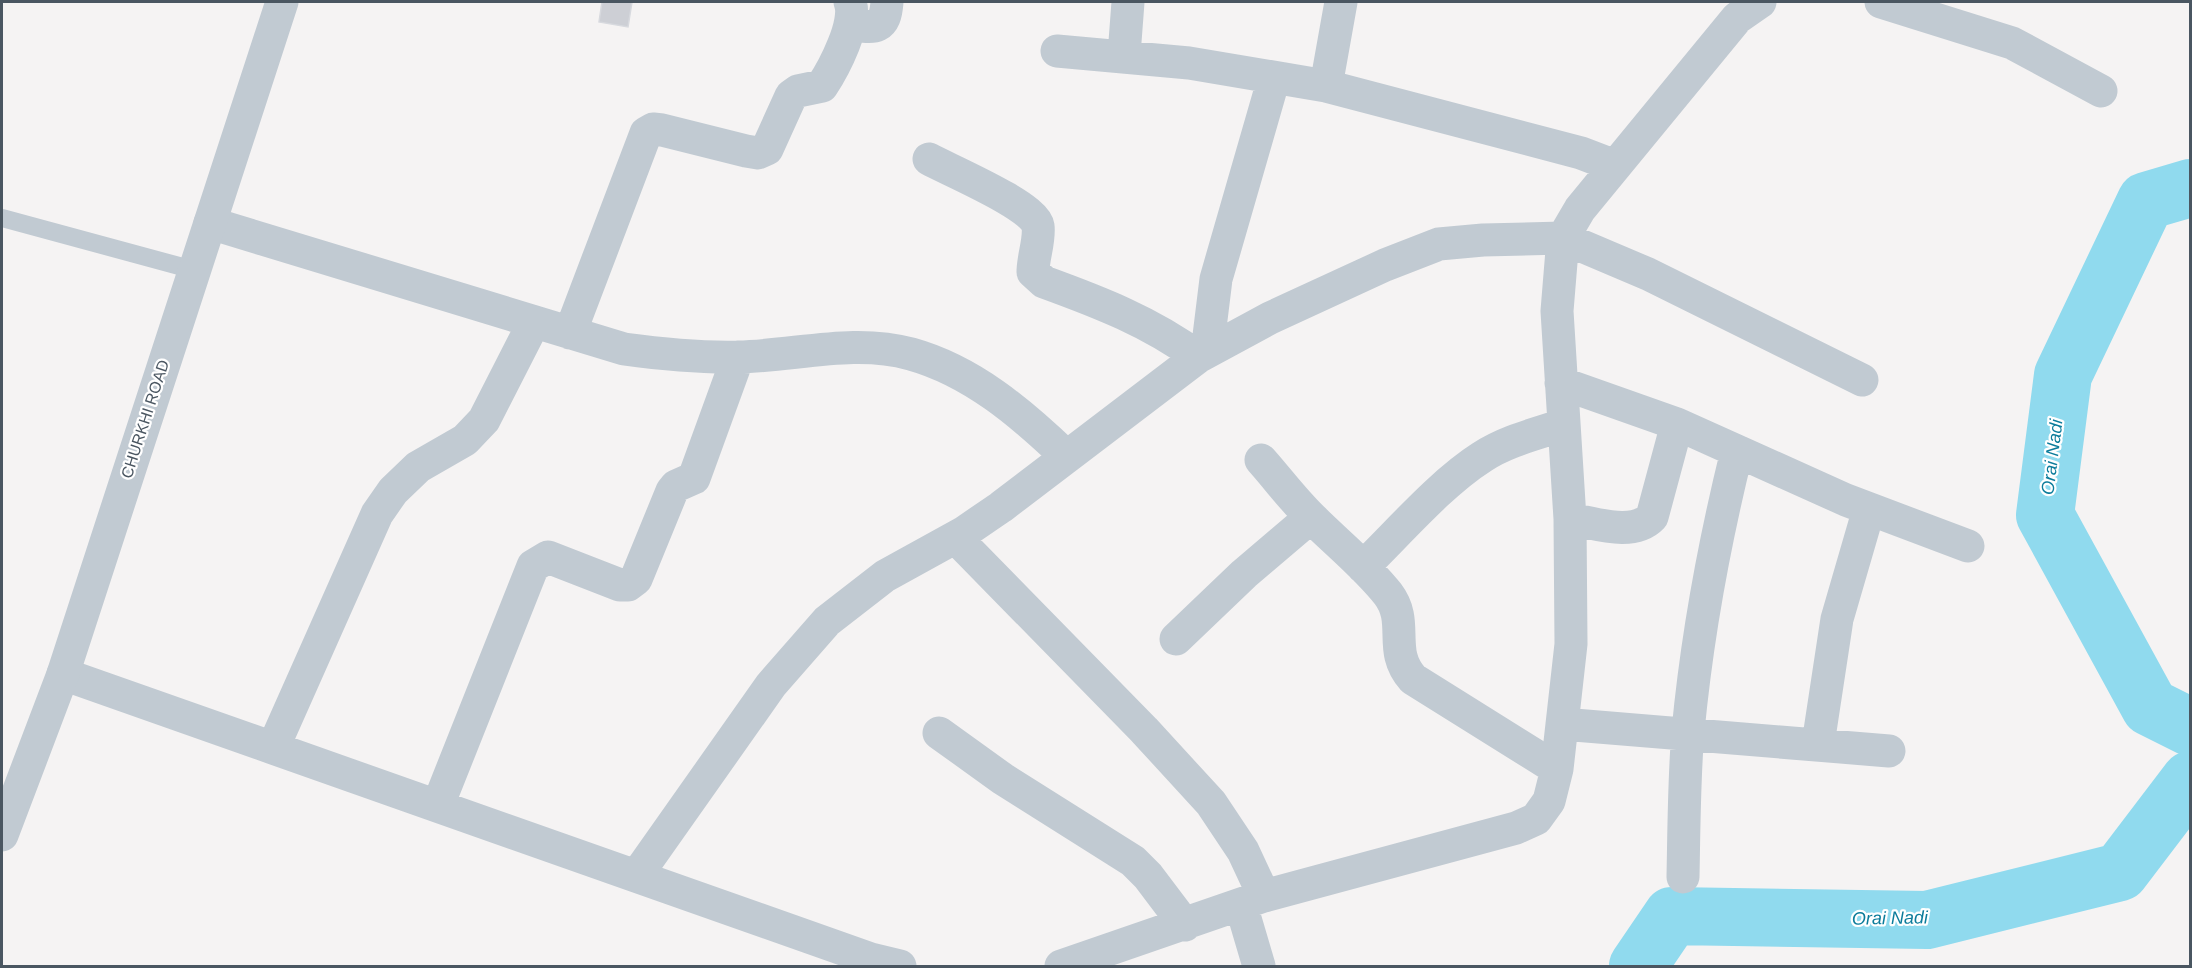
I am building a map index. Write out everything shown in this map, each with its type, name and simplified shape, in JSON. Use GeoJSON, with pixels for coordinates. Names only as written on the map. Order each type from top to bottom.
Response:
{"type":"FeatureCollection","features":[{"type":"Feature","properties":{"kind":"street","name":"CHURKHI ROAD"},"geometry":{"type":"LineString","coordinates":[[2,835],[63,674],[282,2]]}},
{"type":"Feature","properties":{"kind":"street"},"geometry":{"type":"LineString","coordinates":[[570,333],[646,133],[653,129],[662,130],[758,153],[767,149],[791,96],[798,91],[822,86],[828,77],[851,13],[871,28],[878,26],[885,18],[887,2]]}},
{"type":"Feature","properties":{"kind":"street"},"geometry":{"type":"LineString","coordinates":[[1124,55],[1128,2]]}},
{"type":"Feature","properties":{"kind":"street"},"geometry":{"type":"LineString","coordinates":[[1326,86],[1341,2]]}},
{"type":"Feature","properties":{"kind":"street"},"geometry":{"type":"LineString","coordinates":[[1061,966],[1253,900],[1516,828],[1536,819],[1549,801],[1557,769],[1571,644],[1570,519],[1557,311],[1563,238],[1581,209],[1615,166],[1737,18],[1760,2]]}},
{"type":"Feature","properties":{"kind":"street"},"geometry":{"type":"LineString","coordinates":[[1881,2],[2013,44],[2101,91]]}},
{"type":"Feature","properties":{"kind":"street"},"geometry":{"type":"LineString","coordinates":[[1057,51],[1124,55],[1326,86],[1581,153],[1615,166]]}},
{"type":"Feature","properties":{"kind":"street"},"geometry":{"type":"LineString","coordinates":[[1203,355],[1216,279],[1274,78]]}},
{"type":"Feature","properties":{"kind":"street"},"geometry":{"type":"LineString","coordinates":[[928,159],[1022,206],[1036,217],[1038,228],[1033,272],[1044,282],[1138,320],[1203,355]]}},
{"type":"Feature","properties":{"kind":"street"},"geometry":{"type":"LineString","coordinates":[[210,223],[624,349],[669,355],[738,357],[869,348],[910,354],[958,373],[1016,410],[1066,456]]}},
{"type":"Feature","properties":{"kind":"street"},"geometry":{"type":"LineString","coordinates":[[637,875],[771,685],[827,621],[885,576],[956,538],[1001,507],[1203,355],[1281,313],[1385,265],[1439,244],[1483,240],[1563,238],[1621,261],[1862,380]]}},
{"type":"Feature","properties":{"kind":"street"},"geometry":{"type":"LineString","coordinates":[[273,748],[377,514],[393,490],[418,467],[465,440],[484,420],[534,322]]}},
{"type":"Feature","properties":{"kind":"street"},"geometry":{"type":"LineString","coordinates":[[438,805],[533,566],[548,557],[620,585],[628,585],[636,579],[672,490],[694,478],[738,357]]}},
{"type":"Feature","properties":{"kind":"street"},"geometry":{"type":"LineString","coordinates":[[1561,383],[1677,424],[1869,509],[1968,546]]}},
{"type":"Feature","properties":{"kind":"street"},"geometry":{"type":"LineString","coordinates":[[1570,519],[1631,528],[1644,525],[1652,517],[1677,424]]}},
{"type":"Feature","properties":{"kind":"street"},"geometry":{"type":"LineString","coordinates":[[1363,567],[1456,477],[1482,456],[1508,443],[1563,425]]}},
{"type":"Feature","properties":{"kind":"street"},"geometry":{"type":"LineString","coordinates":[[1683,877],[1688,732],[1701,625],[1714,550],[1737,452]]}},
{"type":"Feature","properties":{"kind":"street"},"geometry":{"type":"LineString","coordinates":[[1261,460],[1311,517],[1389,595],[1398,614],[1398,653],[1402,667],[1413,679],[1557,769]]}},
{"type":"Feature","properties":{"kind":"street"},"geometry":{"type":"LineString","coordinates":[[1818,744],[1837,619],[1869,509]]}},
{"type":"Feature","properties":{"kind":"street"},"geometry":{"type":"LineString","coordinates":[[1176,639],[1244,574],[1311,517]]}},
{"type":"Feature","properties":{"kind":"street"},"geometry":{"type":"LineString","coordinates":[[956,538],[1144,730],[1211,804],[1243,851],[1253,900],[1259,966]]}},
{"type":"Feature","properties":{"kind":"street"},"geometry":{"type":"LineString","coordinates":[[63,674],[871,959],[900,966]]}},
{"type":"Feature","properties":{"kind":"street"},"geometry":{"type":"LineString","coordinates":[[1562,724],[1688,732],[1889,751]]}},
{"type":"Feature","properties":{"kind":"street"},"geometry":{"type":"LineString","coordinates":[[939,733],[1003,779],[1133,861],[1148,876],[1185,925]]}},
{"type":"Feature","properties":{"kind":"lane"},"geometry":{"type":"LineString","coordinates":[[2,218],[194,270]]}},
{"type":"Feature","properties":{"kind":"building"},"geometry":{"type":"Polygon","coordinates":[[[602,2],[632,2],[628,27],[599,22],[602,2]]]}},
{"type":"Feature","properties":{"kind":"waterway","name":"Orai Nadi"},"geometry":{"type":"LineString","coordinates":[[2190,188],[2146,201],[2063,375],[2045,515],[2150,707],[2190,727]]}},
{"type":"Feature","properties":{"kind":"waterway","name":"Orai Nadi"},"geometry":{"type":"LineString","coordinates":[[1638,966],[1672,916],[1927,920],[2120,872],[2190,780]]}}]}
